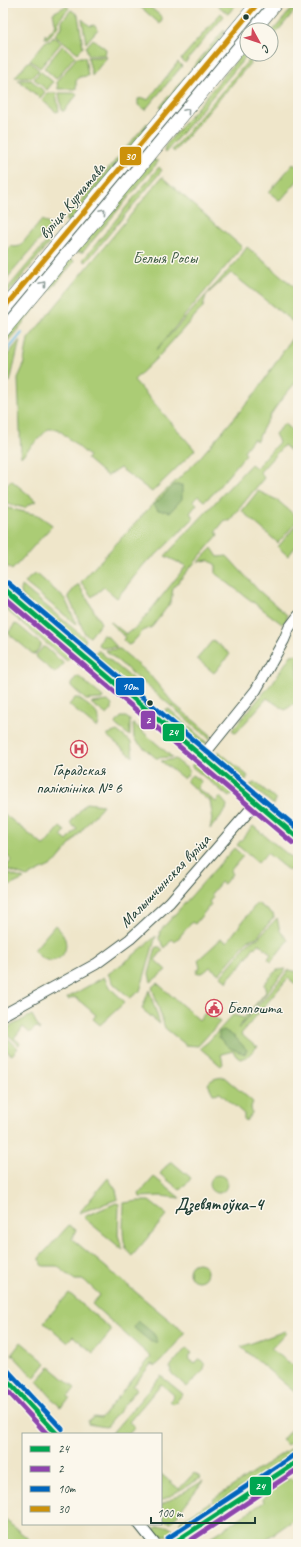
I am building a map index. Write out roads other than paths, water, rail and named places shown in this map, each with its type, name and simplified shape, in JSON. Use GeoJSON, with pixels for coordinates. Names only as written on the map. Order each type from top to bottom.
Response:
{"type":"FeatureCollection","features":[{"type":"Feature","properties":{"kind":"main road","name":"вуліца Курчатава"},"geometry":{"type":"LineString","coordinates":[[3,309],[258,3]]}},
{"type":"Feature","properties":{"kind":"main road"},"geometry":{"type":"LineString","coordinates":[[261,22],[276,3]]}},
{"type":"Feature","properties":{"kind":"main road","name":"вуліца Курчатава"},"geometry":{"type":"LineString","coordinates":[[3,331],[239,48]]}},
{"type":"Feature","properties":{"kind":"main road"},"geometry":{"type":"LineString","coordinates":[[68,232],[78,241]]}},
{"type":"Feature","properties":{"kind":"main road"},"geometry":{"type":"LineString","coordinates":[[172,1544],[298,1461]]}},
{"type":"Feature","properties":{"kind":"street"},"geometry":{"type":"LineString","coordinates":[[3,588],[298,838]]}},
{"type":"Feature","properties":{"kind":"street"},"geometry":{"type":"LineString","coordinates":[[202,757],[256,690],[284,640],[288,628],[298,616]]}},
{"type":"Feature","properties":{"kind":"street","name":"Малышчынская вуліца"},"geometry":{"type":"LineString","coordinates":[[3,1015],[96,964],[130,939],[170,902],[256,803]]}},
{"type":"Feature","properties":{"kind":"street"},"geometry":{"type":"LineString","coordinates":[[3,1376],[56,1433]]}},
{"type":"Feature","properties":{"kind":"street"},"geometry":{"type":"LineString","coordinates":[[140,1525],[155,1544]]}},
{"type":"Feature","properties":{"kind":"waterway"},"geometry":{"type":"LineString","coordinates":[[3,356],[22,333]]}},
{"type":"Feature","properties":{"kind":"place","name":"Гарадская паліклініка № 6"},"geometry":{"type":"Point","coordinates":[79,749]}},
{"type":"Feature","properties":{"kind":"place","name":"Белпошта"},"geometry":{"type":"Point","coordinates":[214,1008]}},
{"type":"Feature","properties":{"kind":"district","name":"Дзевятоўка–4"},"geometry":{"type":"Point","coordinates":[219,1204]}},
{"type":"Feature","properties":{"kind":"park label","name":"Белыя Росы"},"geometry":{"type":"Point","coordinates":[165,258]}}]}
